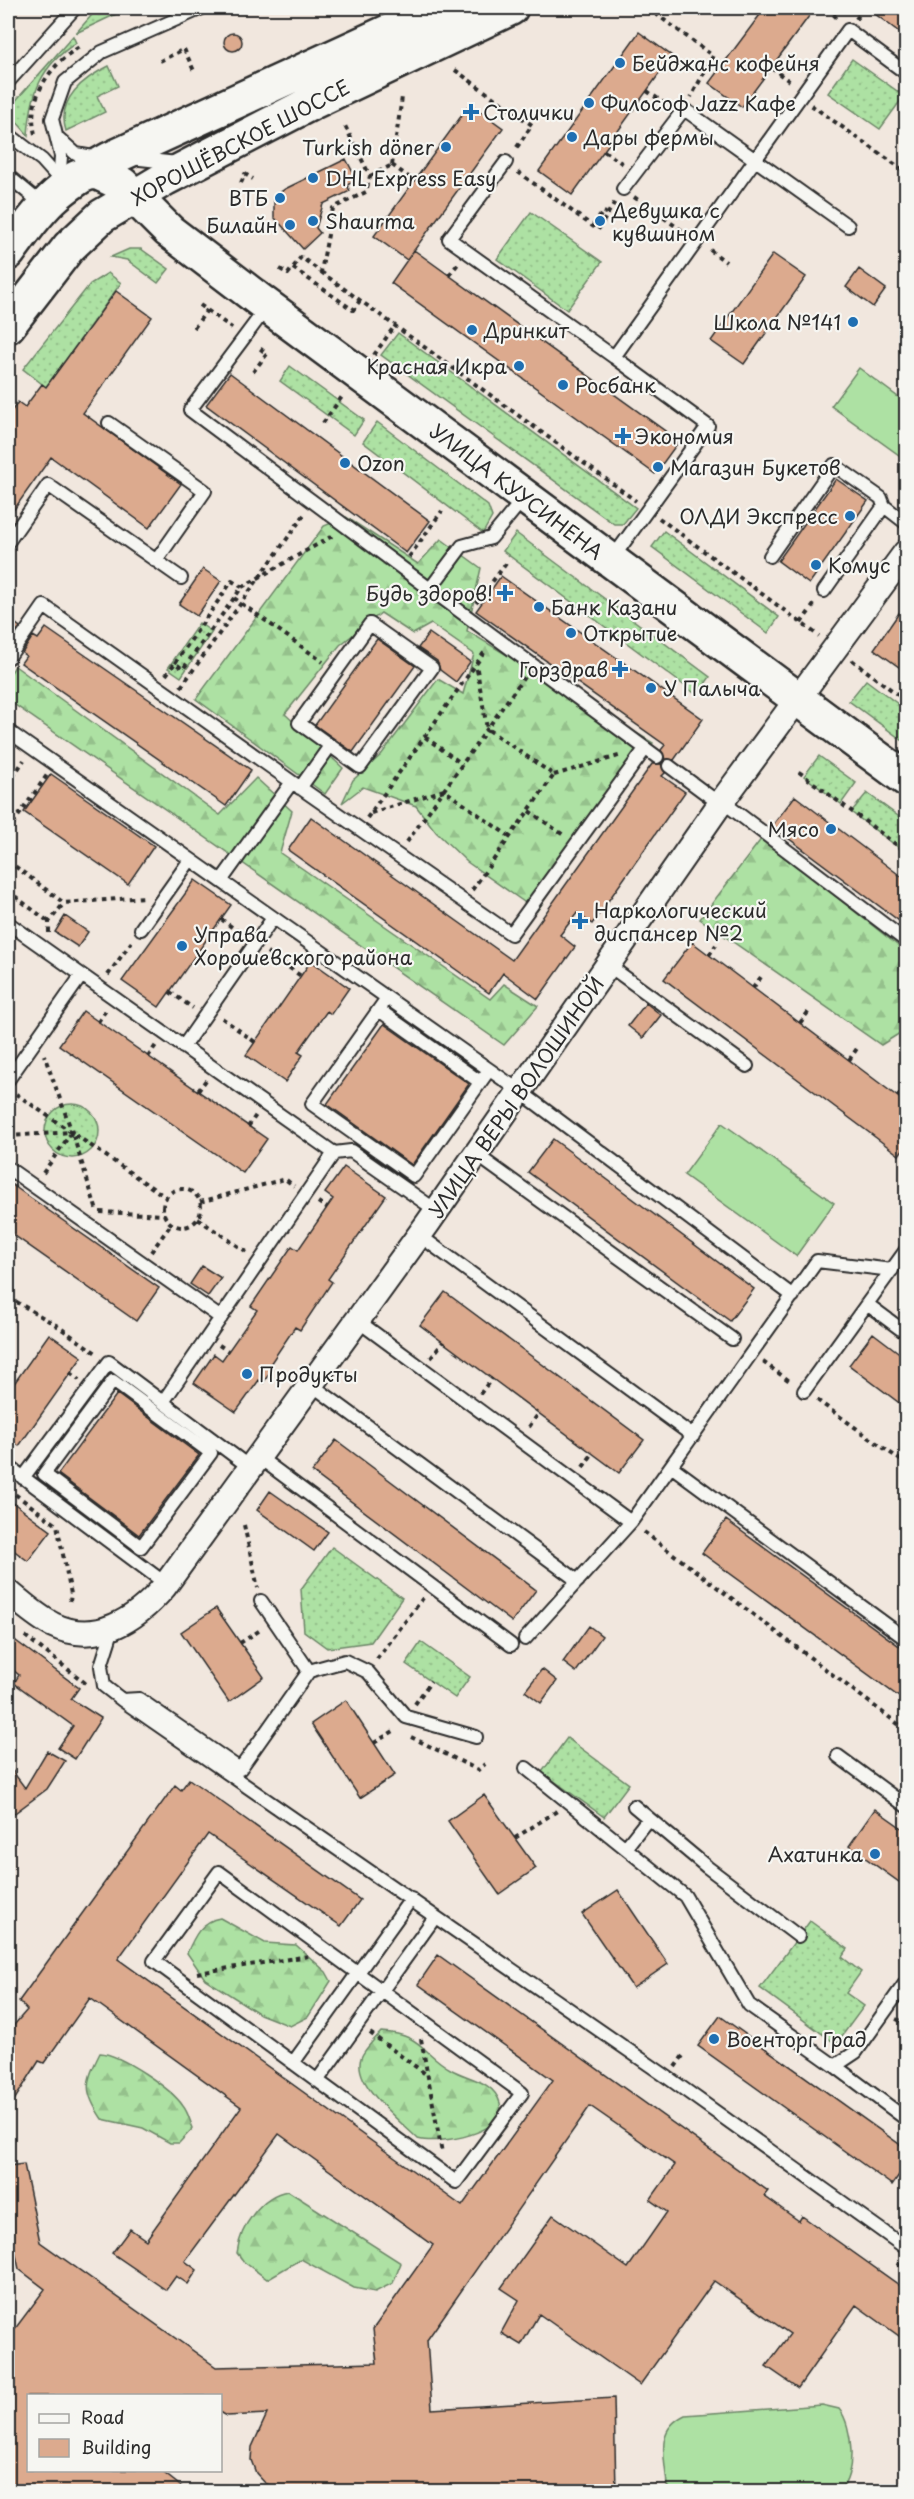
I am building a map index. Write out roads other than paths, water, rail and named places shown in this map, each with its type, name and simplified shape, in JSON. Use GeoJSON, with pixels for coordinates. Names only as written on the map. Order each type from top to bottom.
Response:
{"type":"FeatureCollection","features":[{"type":"Feature","properties":{"kind":"main road","name":"ХОРОШЁВСКОЕ ШОССЕ"},"geometry":{"type":"LineString","coordinates":[[125,158],[168,134],[440,8]]}},
{"type":"Feature","properties":{"kind":"main road","name":"ХОРОШЁВСКОЕ ШОССЕ"},"geometry":{"type":"LineString","coordinates":[[8,326],[69,247],[102,216],[135,195],[313,102],[511,8]]}},
{"type":"Feature","properties":{"kind":"main road"},"geometry":{"type":"LineString","coordinates":[[8,254],[59,188],[125,158],[135,195]]}},
{"type":"Feature","properties":{"kind":"main road","name":"УЛИЦА КУУСИНЕНА"},"geometry":{"type":"LineString","coordinates":[[59,188],[88,172],[101,172],[135,195],[169,231],[268,306],[906,779]]}},
{"type":"Feature","properties":{"kind":"street","name":"УЛИЦА ВЕРЫ ВОЛОШИНОЙ"},"geometry":{"type":"LineString","coordinates":[[113,1628],[145,1607],[166,1584],[256,1463],[477,1155],[722,803],[906,552]]}},
{"type":"Feature","properties":{"kind":"street"},"geometry":{"type":"LineString","coordinates":[[8,1592],[53,1624],[73,1632],[93,1632],[113,1628]]}},
{"type":"Feature","properties":{"kind":"lane"},"geometry":{"type":"LineString","coordinates":[[8,82],[75,8]]}},
{"type":"Feature","properties":{"kind":"lane"},"geometry":{"type":"LineString","coordinates":[[59,188],[61,156],[52,119],[65,82],[102,52],[202,8]]}},
{"type":"Feature","properties":{"kind":"lane"},"geometry":{"type":"LineString","coordinates":[[614,357],[848,30],[906,73]]}},
{"type":"Feature","properties":{"kind":"lane"},"geometry":{"type":"LineString","coordinates":[[623,189],[682,112],[756,160],[848,226]]}},
{"type":"Feature","properties":{"kind":"lane"},"geometry":{"type":"LineString","coordinates":[[8,134],[42,160],[59,188]]}},
{"type":"Feature","properties":{"kind":"lane"},"geometry":{"type":"LineString","coordinates":[[55,135],[63,145],[76,154],[95,158],[185,163],[207,158]]}},
{"type":"Feature","properties":{"kind":"lane"},"geometry":{"type":"LineString","coordinates":[[506,162],[449,239],[708,426],[611,561]]}},
{"type":"Feature","properties":{"kind":"lane"},"geometry":{"type":"LineString","coordinates":[[8,176],[59,188]]}},
{"type":"Feature","properties":{"kind":"lane"},"geometry":{"type":"LineString","coordinates":[[268,306],[190,410],[657,757]]}},
{"type":"Feature","properties":{"kind":"lane"},"geometry":{"type":"LineString","coordinates":[[109,423],[205,491],[156,561]]}},
{"type":"Feature","properties":{"kind":"lane"},"geometry":{"type":"LineString","coordinates":[[770,556],[834,465],[881,498],[884,506],[906,522]]}},
{"type":"Feature","properties":{"kind":"lane"},"geometry":{"type":"LineString","coordinates":[[8,542],[48,485],[181,578]]}},
{"type":"Feature","properties":{"kind":"lane"},"geometry":{"type":"LineString","coordinates":[[430,589],[462,546],[491,538],[524,497]]}},
{"type":"Feature","properties":{"kind":"lane"},"geometry":{"type":"LineString","coordinates":[[824,591],[884,506]]}},
{"type":"Feature","properties":{"kind":"lane"},"geometry":{"type":"LineString","coordinates":[[8,658],[44,606],[511,934],[645,749]]}},
{"type":"Feature","properties":{"kind":"lane"},"geometry":{"type":"LineString","coordinates":[[370,624],[432,668],[360,767],[330,746],[299,723],[370,624]]}},
{"type":"Feature","properties":{"kind":"lane"},"geometry":{"type":"LineString","coordinates":[[8,731],[520,1092],[793,1296]]}},
{"type":"Feature","properties":{"kind":"lane"},"geometry":{"type":"LineString","coordinates":[[221,881],[296,785],[330,746]]}},
{"type":"Feature","properties":{"kind":"lane"},"geometry":{"type":"LineString","coordinates":[[669,766],[906,941]]}},
{"type":"Feature","properties":{"kind":"lane"},"geometry":{"type":"LineString","coordinates":[[141,929],[190,860]]}},
{"type":"Feature","properties":{"kind":"lane"},"geometry":{"type":"LineString","coordinates":[[183,1047],[273,918]]}},
{"type":"Feature","properties":{"kind":"lane"},"geometry":{"type":"LineString","coordinates":[[8,923],[334,1153],[351,1151],[437,1211]]}},
{"type":"Feature","properties":{"kind":"lane"},"geometry":{"type":"LineString","coordinates":[[608,965],[747,1066]]}},
{"type":"Feature","properties":{"kind":"lane"},"geometry":{"type":"LineString","coordinates":[[8,1080],[81,976]]}},
{"type":"Feature","properties":{"kind":"lane"},"geometry":{"type":"LineString","coordinates":[[387,998],[312,1104],[414,1176],[489,1070]]}},
{"type":"Feature","properties":{"kind":"lane"},"geometry":{"type":"LineString","coordinates":[[378,1010],[480,1082]]}},
{"type":"Feature","properties":{"kind":"lane"},"geometry":{"type":"LineString","coordinates":[[163,1402],[334,1153]]}},
{"type":"Feature","properties":{"kind":"lane"},"geometry":{"type":"LineString","coordinates":[[477,1155],[732,1339]]}},
{"type":"Feature","properties":{"kind":"lane"},"geometry":{"type":"LineString","coordinates":[[8,1168],[221,1318]]}},
{"type":"Feature","properties":{"kind":"lane"},"geometry":{"type":"LineString","coordinates":[[419,1235],[693,1436]]}},
{"type":"Feature","properties":{"kind":"lane"},"geometry":{"type":"LineString","coordinates":[[804,1391],[906,1250]]}},
{"type":"Feature","properties":{"kind":"lane"},"geometry":{"type":"LineString","coordinates":[[525,1639],[631,1522],[818,1261],[892,1270]]}},
{"type":"Feature","properties":{"kind":"lane"},"geometry":{"type":"LineString","coordinates":[[867,1304],[906,1333]]}},
{"type":"Feature","properties":{"kind":"lane"},"geometry":{"type":"LineString","coordinates":[[358,1321],[631,1522]]}},
{"type":"Feature","properties":{"kind":"lane"},"geometry":{"type":"LineString","coordinates":[[23,1478],[109,1362],[163,1402],[214,1448]]}},
{"type":"Feature","properties":{"kind":"lane"},"geometry":{"type":"LineString","coordinates":[[141,1547],[44,1474],[113,1381],[214,1448],[256,1463],[432,1586],[511,1645]]}},
{"type":"Feature","properties":{"kind":"lane"},"geometry":{"type":"LineString","coordinates":[[312,1385],[578,1581]]}},
{"type":"Feature","properties":{"kind":"lane"},"geometry":{"type":"LineString","coordinates":[[137,1562],[141,1547],[214,1448]]}},
{"type":"Feature","properties":{"kind":"lane"},"geometry":{"type":"LineString","coordinates":[[8,1467],[166,1584]]}},
{"type":"Feature","properties":{"kind":"lane"},"geometry":{"type":"LineString","coordinates":[[671,1467],[906,1638]]}},
{"type":"Feature","properties":{"kind":"lane"},"geometry":{"type":"LineString","coordinates":[[261,1601],[309,1671]]}},
{"type":"Feature","properties":{"kind":"lane"},"geometry":{"type":"LineString","coordinates":[[113,1628],[101,1666],[104,1686],[906,2248]]}},
{"type":"Feature","properties":{"kind":"lane"},"geometry":{"type":"LineString","coordinates":[[122,1700],[138,1699],[240,1769],[309,1671],[345,1661],[368,1672],[406,1717],[476,1737]]}},
{"type":"Feature","properties":{"kind":"lane"},"geometry":{"type":"LineString","coordinates":[[838,1756],[906,1806]]}},
{"type":"Feature","properties":{"kind":"lane"},"geometry":{"type":"LineString","coordinates":[[526,1768],[685,1896],[749,2005],[906,2119]]}},
{"type":"Feature","properties":{"kind":"lane"},"geometry":{"type":"LineString","coordinates":[[633,1806],[798,1936]]}},
{"type":"Feature","properties":{"kind":"lane"},"geometry":{"type":"LineString","coordinates":[[626,1847],[648,1819]]}},
{"type":"Feature","properties":{"kind":"lane"},"geometry":{"type":"LineString","coordinates":[[219,1872],[358,1973],[522,2092],[456,2182],[153,1961],[219,1872]]}},
{"type":"Feature","properties":{"kind":"lane"},"geometry":{"type":"LineString","coordinates":[[293,2063],[411,1899]]}},
{"type":"Feature","properties":{"kind":"lane"},"geometry":{"type":"LineString","coordinates":[[317,2081],[435,1917]]}},
{"type":"Feature","properties":{"kind":"lane"},"geometry":{"type":"LineString","coordinates":[[834,2066],[856,2052],[906,1983]]}},
{"type":"Feature","properties":{"kind":"place","name":"Бейджанс кофейня"},"geometry":{"type":"Point","coordinates":[620,63]}},
{"type":"Feature","properties":{"kind":"place","name":"Философ Jazz Кафе"},"geometry":{"type":"Point","coordinates":[589,103]}},
{"type":"Feature","properties":{"kind":"place","name":"Столички"},"geometry":{"type":"Point","coordinates":[471,112]}},
{"type":"Feature","properties":{"kind":"place","name":"Дары фермы"},"geometry":{"type":"Point","coordinates":[572,137]}},
{"type":"Feature","properties":{"kind":"place","name":"Turkish döner"},"geometry":{"type":"Point","coordinates":[446,147]}},
{"type":"Feature","properties":{"kind":"place","name":"DHL Express Easy"},"geometry":{"type":"Point","coordinates":[313,178]}},
{"type":"Feature","properties":{"kind":"place","name":"ВТБ"},"geometry":{"type":"Point","coordinates":[280,198]}},
{"type":"Feature","properties":{"kind":"place","name":"Shaurma"},"geometry":{"type":"Point","coordinates":[313,221]}},
{"type":"Feature","properties":{"kind":"place","name":"Девушка с кувшином"},"geometry":{"type":"Point","coordinates":[600,221]}},
{"type":"Feature","properties":{"kind":"place","name":"Билайн"},"geometry":{"type":"Point","coordinates":[290,225]}},
{"type":"Feature","properties":{"kind":"place","name":"Школа №141"},"geometry":{"type":"Point","coordinates":[853,322]}},
{"type":"Feature","properties":{"kind":"place","name":"Дринкит"},"geometry":{"type":"Point","coordinates":[472,330]}},
{"type":"Feature","properties":{"kind":"place","name":"Красная Икра"},"geometry":{"type":"Point","coordinates":[519,366]}},
{"type":"Feature","properties":{"kind":"place","name":"Росбанк"},"geometry":{"type":"Point","coordinates":[563,385]}},
{"type":"Feature","properties":{"kind":"place","name":"Экономия"},"geometry":{"type":"Point","coordinates":[623,436]}},
{"type":"Feature","properties":{"kind":"place","name":"Ozon"},"geometry":{"type":"Point","coordinates":[345,463]}},
{"type":"Feature","properties":{"kind":"place","name":"Магазин Букетов"},"geometry":{"type":"Point","coordinates":[658,467]}},
{"type":"Feature","properties":{"kind":"place","name":"ОЛДИ Экспресс"},"geometry":{"type":"Point","coordinates":[850,516]}},
{"type":"Feature","properties":{"kind":"place","name":"Комус"},"geometry":{"type":"Point","coordinates":[816,565]}},
{"type":"Feature","properties":{"kind":"place","name":"Будь здоров!"},"geometry":{"type":"Point","coordinates":[505,593]}},
{"type":"Feature","properties":{"kind":"place","name":"Банк Казани"},"geometry":{"type":"Point","coordinates":[539,607]}},
{"type":"Feature","properties":{"kind":"place","name":"Открытие"},"geometry":{"type":"Point","coordinates":[571,633]}},
{"type":"Feature","properties":{"kind":"place","name":"Горздрав"},"geometry":{"type":"Point","coordinates":[620,669]}},
{"type":"Feature","properties":{"kind":"place","name":"У Палыча"},"geometry":{"type":"Point","coordinates":[651,688]}},
{"type":"Feature","properties":{"kind":"place","name":"Мясо"},"geometry":{"type":"Point","coordinates":[831,829]}},
{"type":"Feature","properties":{"kind":"place","name":"Наркологический диспансер №2"},"geometry":{"type":"Point","coordinates":[580,921]}},
{"type":"Feature","properties":{"kind":"place","name":"Управа Хорошевского района"},"geometry":{"type":"Point","coordinates":[182,946]}},
{"type":"Feature","properties":{"kind":"place","name":"Продукты"},"geometry":{"type":"Point","coordinates":[247,1374]}},
{"type":"Feature","properties":{"kind":"place","name":"Ахатинка"},"geometry":{"type":"Point","coordinates":[875,1854]}},
{"type":"Feature","properties":{"kind":"place","name":"Военторг Град"},"geometry":{"type":"Point","coordinates":[714,2039]}}]}
